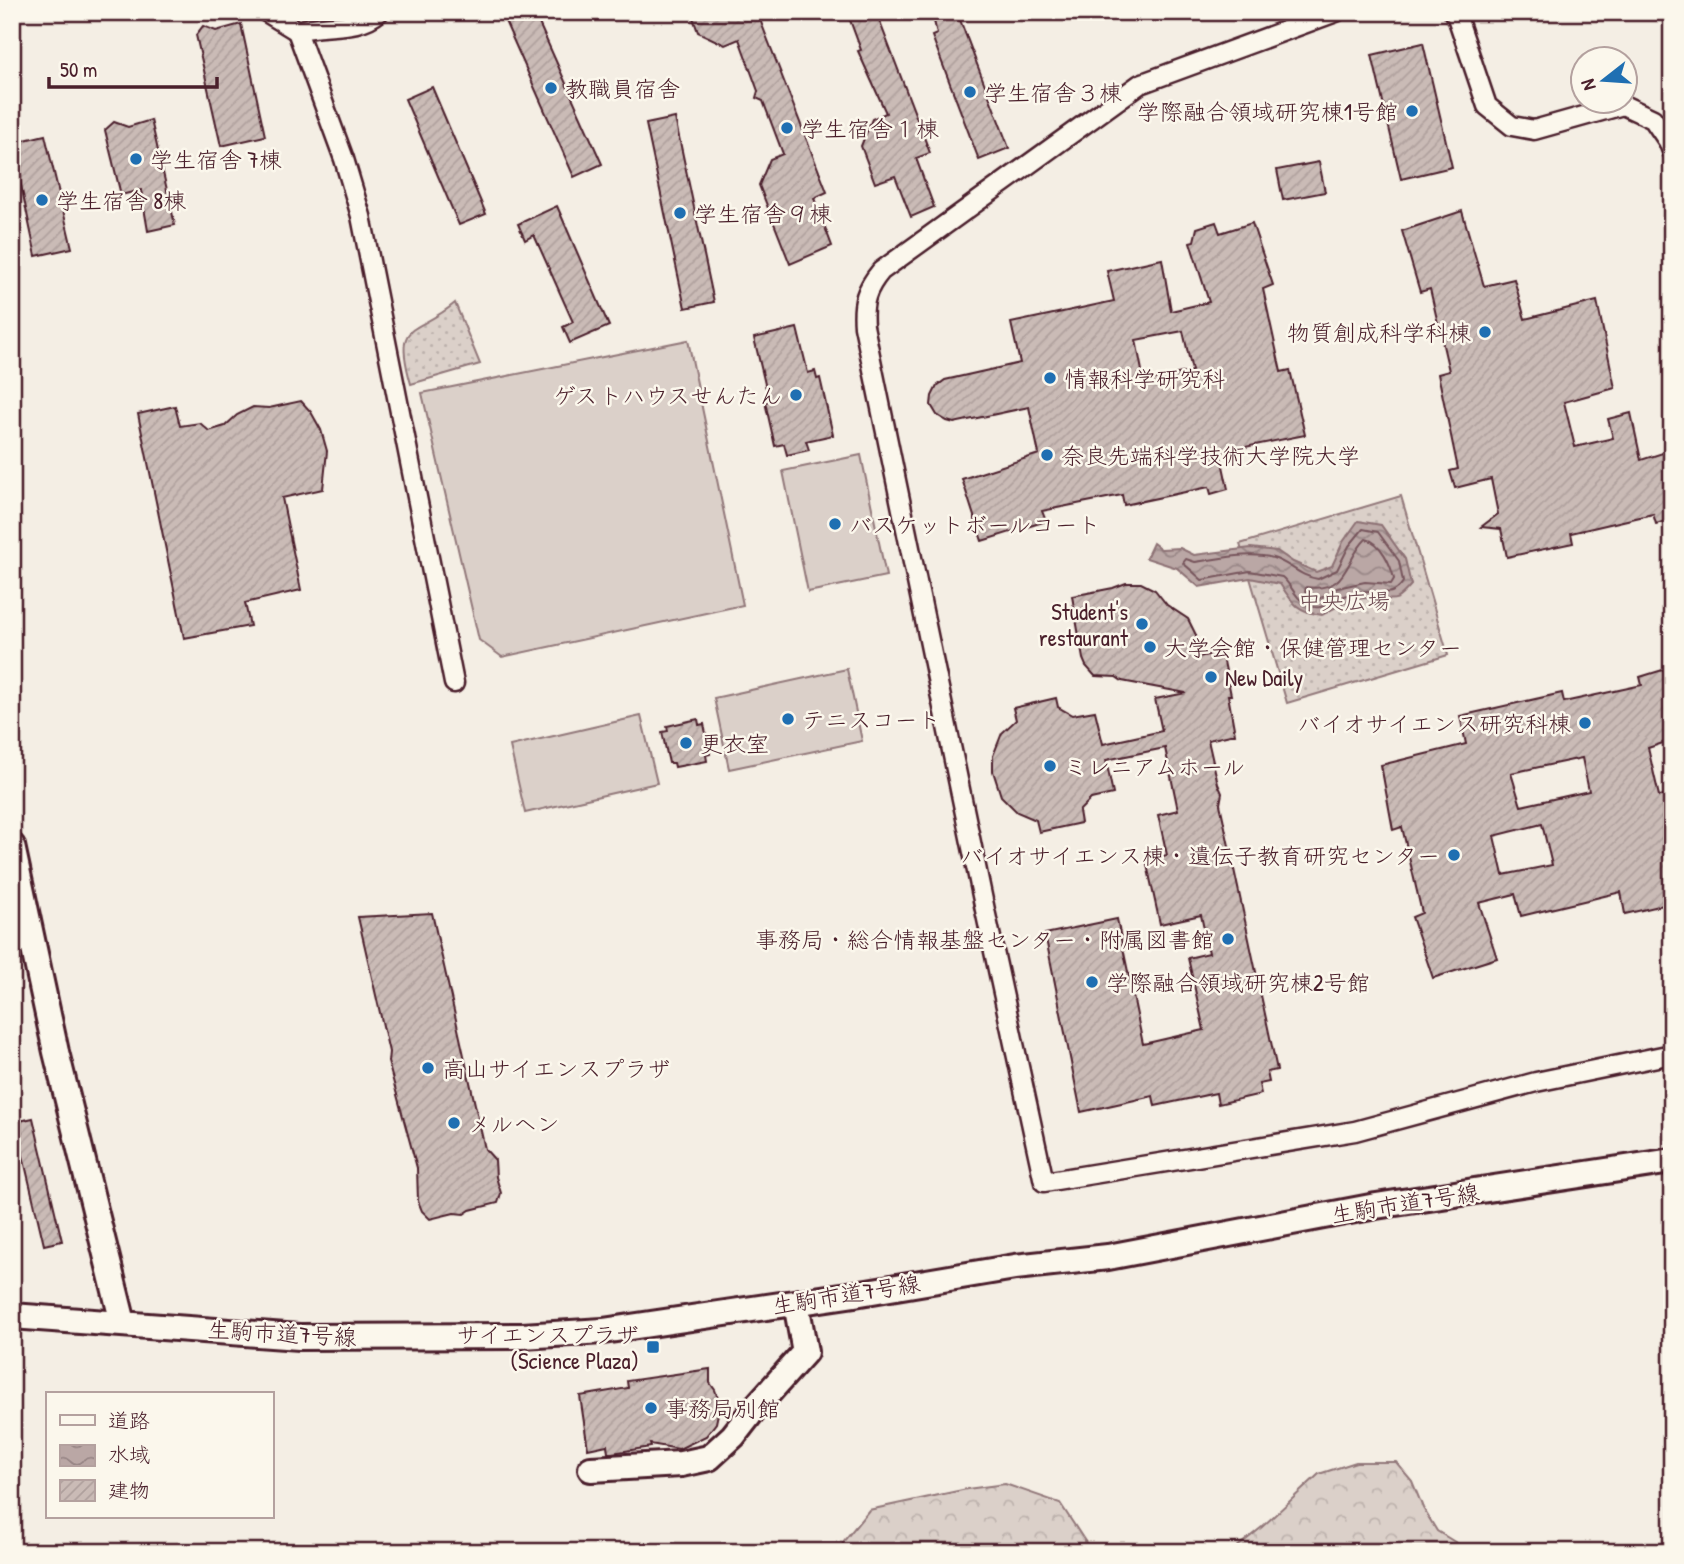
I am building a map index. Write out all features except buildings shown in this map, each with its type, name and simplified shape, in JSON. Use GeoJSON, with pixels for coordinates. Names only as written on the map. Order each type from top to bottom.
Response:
{"type":"FeatureCollection","features":[{"type":"Feature","properties":{"kind":"street"},"geometry":{"type":"LineString","coordinates":[[265,12],[297,32],[344,159],[361,216],[454,683]]}},
{"type":"Feature","properties":{"kind":"street"},"geometry":{"type":"LineString","coordinates":[[297,32],[311,26],[346,24],[373,18],[379,12]]}},
{"type":"Feature","properties":{"kind":"street"},"geometry":{"type":"LineString","coordinates":[[1336,12],[1140,85],[881,271],[868,287],[862,304],[864,326],[985,911],[1044,1182],[1355,1131],[1536,1082],[1672,1054]]}},
{"type":"Feature","properties":{"kind":"street"},"geometry":{"type":"LineString","coordinates":[[1453,12],[1487,106],[1512,126],[1534,130],[1623,106],[1653,119],[1672,151]]}},
{"type":"Feature","properties":{"kind":"street"},"geometry":{"type":"LineString","coordinates":[[12,846],[56,1052],[123,1323]]}},
{"type":"Feature","properties":{"kind":"street","name":"生駒市道7号線"},"geometry":{"type":"LineString","coordinates":[[12,1316],[299,1337],[522,1336],[603,1331],[1015,1267],[1108,1256],[1376,1206],[1672,1161]]}},
{"type":"Feature","properties":{"kind":"street"},"geometry":{"type":"LineString","coordinates":[[591,1469],[681,1464],[709,1458],[733,1436],[805,1352],[796,1303]]}},
{"type":"Feature","properties":{"kind":"green space"},"geometry":{"type":"Polygon","coordinates":[[[455,303],[480,364],[411,384],[404,348],[406,338],[411,331],[455,303]]]}},
{"type":"Feature","properties":{"kind":"green space"},"geometry":{"type":"Polygon","coordinates":[[[688,340],[743,605],[502,657],[479,640],[422,393],[688,340]]]}},
{"type":"Feature","properties":{"kind":"green space","name":"バスケットボールコート"},"geometry":{"type":"Polygon","coordinates":[[[861,455],[886,576],[808,592],[783,471],[861,455]]]}},
{"type":"Feature","properties":{"kind":"green space","name":"中央広場"},"geometry":{"type":"Polygon","coordinates":[[[1401,496],[1448,655],[1287,703],[1240,544],[1401,496]]]}},
{"type":"Feature","properties":{"kind":"green space","name":"テニスコート"},"geometry":{"type":"Polygon","coordinates":[[[847,669],[862,741],[729,769],[714,698],[847,669]]]}},
{"type":"Feature","properties":{"kind":"green space"},"geometry":{"type":"Polygon","coordinates":[[[641,716],[657,783],[525,813],[510,746],[641,716]]]}},
{"type":"Feature","properties":{"kind":"green space"},"geometry":{"type":"Polygon","coordinates":[[[1356,1462],[1396,1462],[1412,1481],[1423,1508],[1437,1531],[1463,1547],[1460,1552],[1231,1552],[1319,1474],[1356,1462]]]}},
{"type":"Feature","properties":{"kind":"green space"},"geometry":{"type":"Polygon","coordinates":[[[1005,1484],[1060,1503],[1092,1552],[842,1552],[843,1542],[869,1510],[967,1489],[1005,1484]]]}},
{"type":"Feature","properties":{"kind":"water"},"geometry":{"type":"Polygon","coordinates":[[[1358,521],[1381,525],[1405,559],[1411,585],[1400,597],[1392,600],[1356,600],[1322,615],[1307,612],[1297,606],[1280,584],[1250,578],[1199,587],[1177,568],[1146,558],[1153,543],[1161,549],[1180,548],[1194,555],[1251,548],[1277,551],[1316,572],[1332,566],[1343,542],[1358,521]]]}},
{"type":"Feature","properties":{"kind":"place","name":"教職員宿舎"},"geometry":{"type":"Point","coordinates":[551,88]}},
{"type":"Feature","properties":{"kind":"place","name":"学生宿舎３棟"},"geometry":{"type":"Point","coordinates":[970,92]}},
{"type":"Feature","properties":{"kind":"place","name":"学際融合領域研究棟1号館"},"geometry":{"type":"Point","coordinates":[1412,111]}},
{"type":"Feature","properties":{"kind":"place","name":"学生宿舎１棟"},"geometry":{"type":"Point","coordinates":[787,128]}},
{"type":"Feature","properties":{"kind":"place","name":"学生宿舎 7棟"},"geometry":{"type":"Point","coordinates":[136,159]}},
{"type":"Feature","properties":{"kind":"place","name":"学生宿舎 8棟"},"geometry":{"type":"Point","coordinates":[42,200]}},
{"type":"Feature","properties":{"kind":"place","name":"学生宿舎９棟"},"geometry":{"type":"Point","coordinates":[680,213]}},
{"type":"Feature","properties":{"kind":"place","name":"物質創成科学科棟"},"geometry":{"type":"Point","coordinates":[1485,332]}},
{"type":"Feature","properties":{"kind":"place","name":"情報科学研究科"},"geometry":{"type":"Point","coordinates":[1050,378]}},
{"type":"Feature","properties":{"kind":"place","name":"ゲストハウスせんたん"},"geometry":{"type":"Point","coordinates":[796,395]}},
{"type":"Feature","properties":{"kind":"place","name":"奈良先端科学技術大学院大学"},"geometry":{"type":"Point","coordinates":[1047,455]}},
{"type":"Feature","properties":{"kind":"place","name":"バスケットボールコート"},"geometry":{"type":"Point","coordinates":[835,524]}},
{"type":"Feature","properties":{"kind":"place","name":"Student's restaurant"},"geometry":{"type":"Point","coordinates":[1142,624]}},
{"type":"Feature","properties":{"kind":"place","name":"大学会館・保健管理センター"},"geometry":{"type":"Point","coordinates":[1150,647]}},
{"type":"Feature","properties":{"kind":"place","name":"New Daily"},"geometry":{"type":"Point","coordinates":[1211,677]}},
{"type":"Feature","properties":{"kind":"place","name":"テニスコート"},"geometry":{"type":"Point","coordinates":[788,719]}},
{"type":"Feature","properties":{"kind":"place","name":"バイオサイエンス研究科棟"},"geometry":{"type":"Point","coordinates":[1585,723]}},
{"type":"Feature","properties":{"kind":"place","name":"更衣室"},"geometry":{"type":"Point","coordinates":[686,743]}},
{"type":"Feature","properties":{"kind":"place","name":"ミレニアムホール"},"geometry":{"type":"Point","coordinates":[1050,766]}},
{"type":"Feature","properties":{"kind":"place","name":"バイオサイエンス棟・遺伝子教育研究センター"},"geometry":{"type":"Point","coordinates":[1454,855]}},
{"type":"Feature","properties":{"kind":"place","name":"事務局・総合情報基盤センター・附属図書館"},"geometry":{"type":"Point","coordinates":[1228,939]}},
{"type":"Feature","properties":{"kind":"place","name":"学際融合領域研究棟2号館"},"geometry":{"type":"Point","coordinates":[1092,982]}},
{"type":"Feature","properties":{"kind":"place","name":"高山サイエンスプラザ"},"geometry":{"type":"Point","coordinates":[428,1068]}},
{"type":"Feature","properties":{"kind":"place","name":"メルヘン"},"geometry":{"type":"Point","coordinates":[454,1123]}},
{"type":"Feature","properties":{"kind":"place","name":"サイエンスプラザ (Science Plaza)"},"geometry":{"type":"Point","coordinates":[653,1347]}},
{"type":"Feature","properties":{"kind":"place","name":"事務局別館"},"geometry":{"type":"Point","coordinates":[651,1408]}}]}
